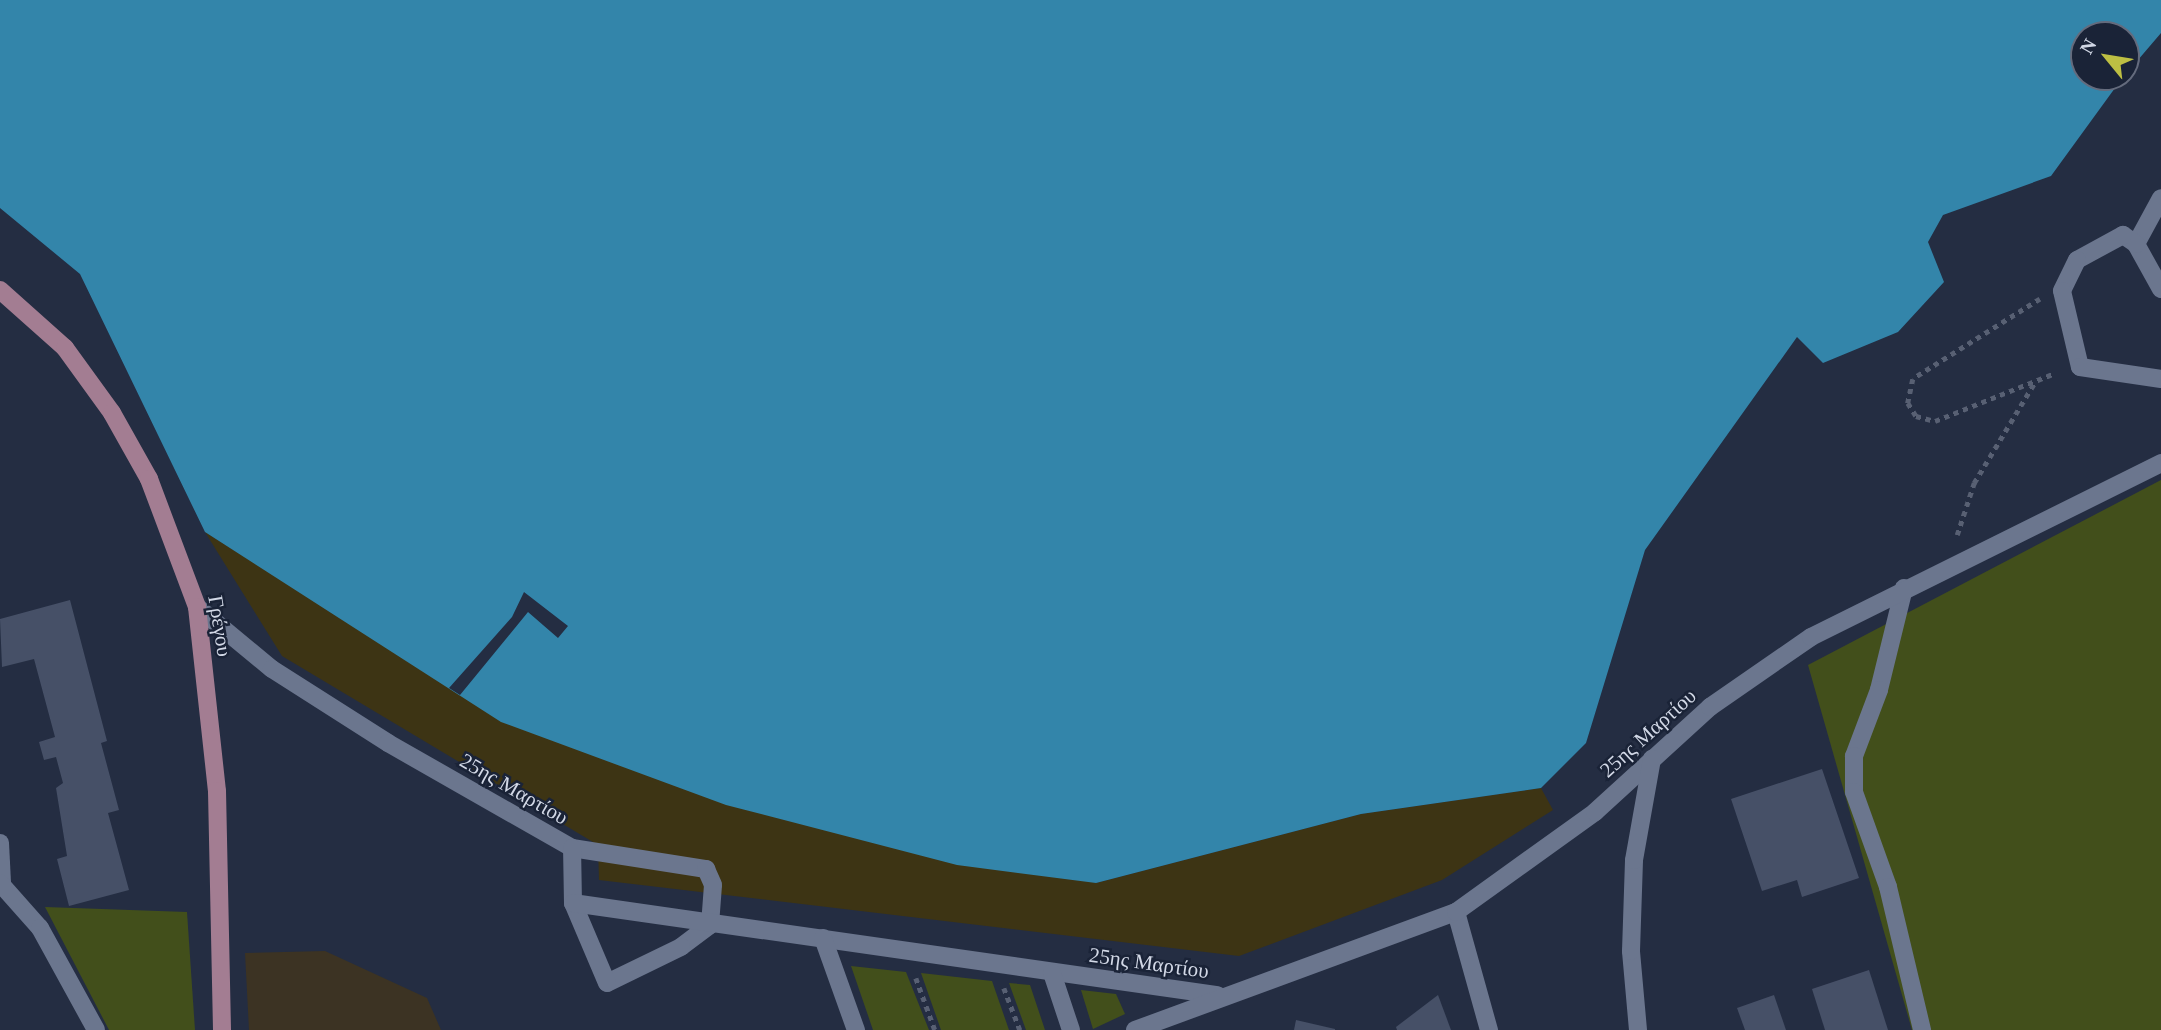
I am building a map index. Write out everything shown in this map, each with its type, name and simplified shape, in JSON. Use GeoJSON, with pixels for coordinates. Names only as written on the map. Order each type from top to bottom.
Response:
{"type":"FeatureCollection","features":[{"type":"Feature","properties":{"kind":"main road","name":"Γρέγου"},"geometry":{"type":"LineString","coordinates":[[0,290],[65,348],[113,412],[149,479],[197,607],[217,791],[222,1030]]}},
{"type":"Feature","properties":{"kind":"street"},"geometry":{"type":"LineString","coordinates":[[2136,244],[2161,198]]}},
{"type":"Feature","properties":{"kind":"street"},"geometry":{"type":"LineString","coordinates":[[2161,289],[2136,244],[2118,236],[2077,260],[2062,290],[2080,367],[2161,379]]}},
{"type":"Feature","properties":{"kind":"street","name":"25ης Μαρτίου"},"geometry":{"type":"LineString","coordinates":[[197,607],[272,669],[376,736],[572,848],[573,903],[710,925],[1217,995],[1455,912],[1595,812],[1710,706],[1811,637],[1904,587],[2161,463]]}},
{"type":"Feature","properties":{"kind":"street"},"geometry":{"type":"LineString","coordinates":[[1904,587],[1879,690],[1854,756],[1854,792],[1888,887],[1922,1030]]}},
{"type":"Feature","properties":{"kind":"street"},"geometry":{"type":"LineString","coordinates":[[1638,1030],[1631,951],[1634,860],[1652,759]]}},
{"type":"Feature","properties":{"kind":"street"},"geometry":{"type":"LineString","coordinates":[[0,843],[1,883],[40,928],[96,1030]]}},
{"type":"Feature","properties":{"kind":"street"},"geometry":{"type":"LineString","coordinates":[[572,848],[706,869],[713,885],[710,925],[681,947],[607,983],[573,903]]}},
{"type":"Feature","properties":{"kind":"street"},"geometry":{"type":"LineString","coordinates":[[1455,912],[1489,1030]]}},
{"type":"Feature","properties":{"kind":"street"},"geometry":{"type":"LineString","coordinates":[[823,939],[856,1030]]}},
{"type":"Feature","properties":{"kind":"street"},"geometry":{"type":"LineString","coordinates":[[1052,972],[1071,1030]]}},
{"type":"Feature","properties":{"kind":"street"},"geometry":{"type":"LineString","coordinates":[[1135,1030],[1217,995]]}},
{"type":"Feature","properties":{"kind":"path"},"geometry":{"type":"LineString","coordinates":[[2062,290],[1920,374],[1907,398],[1916,416],[1936,421],[2080,367]]}},
{"type":"Feature","properties":{"kind":"path"},"geometry":{"type":"LineString","coordinates":[[1947,566],[1974,483],[2035,382]]}},
{"type":"Feature","properties":{"kind":"path"},"geometry":{"type":"LineString","coordinates":[[906,950],[935,1030]]}},
{"type":"Feature","properties":{"kind":"path"},"geometry":{"type":"LineString","coordinates":[[993,962],[1020,1030]]}},
{"type":"Feature","properties":{"kind":"shaded area"},"geometry":{"type":"Polygon","coordinates":[[[325,951],[427,998],[441,1030],[249,1030],[245,953],[325,951]]]}},
{"type":"Feature","properties":{"kind":"green space"},"geometry":{"type":"Polygon","coordinates":[[[2161,480],[2161,1030],[1912,1030],[1808,665],[2161,480]]]}},
{"type":"Feature","properties":{"kind":"green space"},"geometry":{"type":"Polygon","coordinates":[[[45,907],[187,912],[195,1030],[109,1030],[45,907]]]}},
{"type":"Feature","properties":{"kind":"green space"},"geometry":{"type":"Polygon","coordinates":[[[851,966],[906,972],[929,1030],[873,1030],[851,966]]]}},
{"type":"Feature","properties":{"kind":"green space"},"geometry":{"type":"Polygon","coordinates":[[[921,973],[992,981],[1009,1030],[941,1030],[921,973]]]}},
{"type":"Feature","properties":{"kind":"green space"},"geometry":{"type":"Polygon","coordinates":[[[1009,983],[1030,985],[1045,1030],[1026,1030],[1009,983]]]}},
{"type":"Feature","properties":{"kind":"green space"},"geometry":{"type":"Polygon","coordinates":[[[1081,990],[1116,994],[1125,1014],[1093,1029],[1081,990]]]}},
{"type":"Feature","properties":{"kind":"sand"},"geometry":{"type":"Polygon","coordinates":[[[205,532],[269,572],[1096,883],[1361,814],[1541,788],[1553,810],[1442,880],[1239,956],[599,880],[598,845],[282,656],[205,532]]]}},
{"type":"Feature","properties":{"kind":"water"},"geometry":{"type":"Polygon","coordinates":[[[0,0],[2161,0],[2161,33],[2140,58],[2140,21],[2070,21],[2070,91],[2113,91],[2051,176],[1943,215],[1928,242],[1944,282],[1898,332],[1823,363],[1797,337],[1645,550],[1586,743],[1541,788],[1361,814],[1096,883],[957,865],[726,805],[501,722],[205,532],[80,274],[0,208],[0,0]]]}},
{"type":"Feature","properties":{"kind":"pier"},"geometry":{"type":"Polygon","coordinates":[[[524,592],[568,626],[558,638],[528,612],[460,695],[449,688],[512,617],[524,592]]]}},
{"type":"Feature","properties":{"kind":"building"},"geometry":{"type":"Polygon","coordinates":[[[70,600],[107,741],[101,743],[119,810],[108,813],[129,890],[69,906],[57,859],[67,856],[56,788],[63,783],[56,757],[44,760],[39,742],[55,737],[34,659],[2,667],[0,619],[70,600]]]}},
{"type":"Feature","properties":{"kind":"building"},"geometry":{"type":"Polygon","coordinates":[[[1822,769],[1859,878],[1802,897],[1797,880],[1762,891],[1731,799],[1822,769]]]}},
{"type":"Feature","properties":{"kind":"building"},"geometry":{"type":"Polygon","coordinates":[[[1869,970],[1888,1030],[1825,1030],[1812,989],[1869,970]]]}},
{"type":"Feature","properties":{"kind":"building"},"geometry":{"type":"Polygon","coordinates":[[[1438,995],[1451,1030],[1397,1030],[1396,1027],[1438,995]]]}},
{"type":"Feature","properties":{"kind":"building"},"geometry":{"type":"Polygon","coordinates":[[[1774,995],[1786,1030],[1745,1030],[1737,1008],[1774,995]]]}},
{"type":"Feature","properties":{"kind":"building"},"geometry":{"type":"Polygon","coordinates":[[[1296,1020],[1335,1029],[1335,1030],[1294,1030],[1296,1020]]]}}]}
